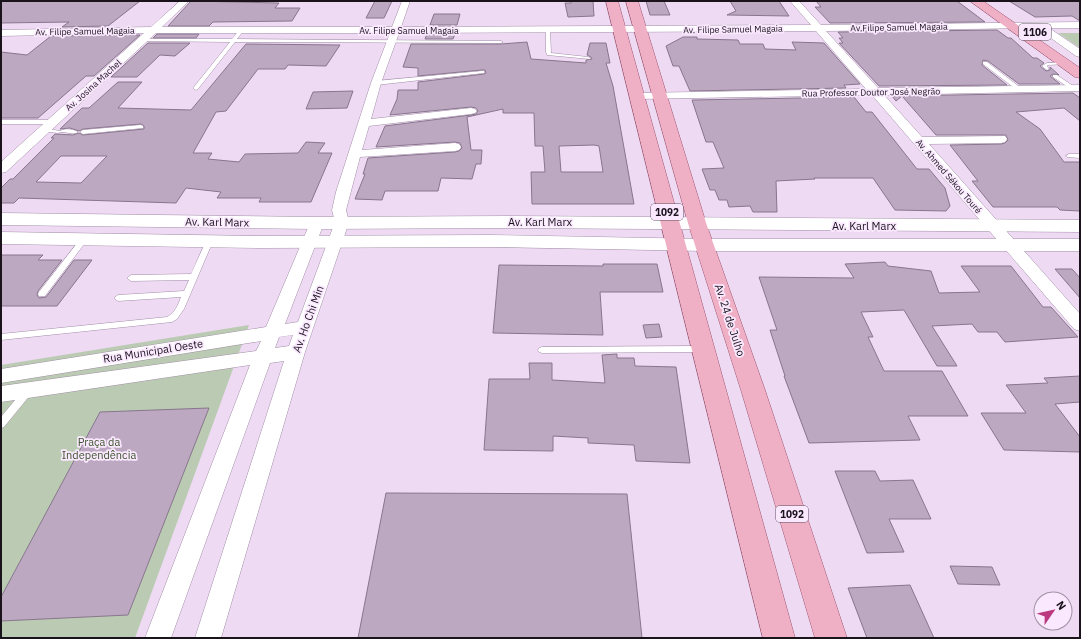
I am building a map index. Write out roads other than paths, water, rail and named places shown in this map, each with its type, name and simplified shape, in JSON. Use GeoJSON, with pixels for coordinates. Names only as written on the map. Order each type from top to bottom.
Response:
{"type":"FeatureCollection","features":[{"type":"Feature","properties":{"kind":"main road","name":"1092"},"geometry":{"type":"LineString","coordinates":[[612,1],[779,638]]}},
{"type":"Feature","properties":{"kind":"main road","name":"Av. 24 de Julho"},"geometry":{"type":"LineString","coordinates":[[632,1],[701,234],[831,638]]}},
{"type":"Feature","properties":{"kind":"main road","name":"1106"},"geometry":{"type":"LineString","coordinates":[[976,1],[1080,74]]}},
{"type":"Feature","properties":{"kind":"main road","name":"1106"},"geometry":{"type":"LineString","coordinates":[[989,1],[1032,25],[1080,63]]}},
{"type":"Feature","properties":{"kind":"street","name":"Av. Josina Machel"},"geometry":{"type":"LineString","coordinates":[[1,169],[43,130],[58,128],[143,40],[185,1]]}},
{"type":"Feature","properties":{"kind":"street","name":"Av. Ho Chi Min"},"geometry":{"type":"LineString","coordinates":[[208,638],[304,327],[336,242],[342,222],[339,210],[354,154],[376,83],[406,1]]}},
{"type":"Feature","properties":{"kind":"street","name":"Av. Ahmed Sékou Touré"},"geometry":{"type":"LineString","coordinates":[[794,1],[1080,325]]}},
{"type":"Feature","properties":{"kind":"street"},"geometry":{"type":"LineString","coordinates":[[1032,25],[1080,54]]}},
{"type":"Feature","properties":{"kind":"street"},"geometry":{"type":"LineString","coordinates":[[1012,26],[1080,25]]}},
{"type":"Feature","properties":{"kind":"street","name":"Av.Filipe Samuel Magaia"},"geometry":{"type":"LineString","coordinates":[[817,28],[1012,26]]}},
{"type":"Feature","properties":{"kind":"street","name":"Av. Filipe Samuel Magaia"},"geometry":{"type":"LineString","coordinates":[[1,33],[242,30],[393,36],[548,30],[817,28]]}},
{"type":"Feature","properties":{"kind":"street","name":"Rua Professor Doutor José Negrão"},"geometry":{"type":"LineString","coordinates":[[638,96],[1077,88]]}},
{"type":"Feature","properties":{"kind":"street"},"geometry":{"type":"LineString","coordinates":[[364,123],[471,111]]}},
{"type":"Feature","properties":{"kind":"street"},"geometry":{"type":"LineString","coordinates":[[919,141],[1000,139]]}},
{"type":"Feature","properties":{"kind":"street"},"geometry":{"type":"LineString","coordinates":[[354,154],[455,148]]}},
{"type":"Feature","properties":{"kind":"street","name":"Av. Karl Marx"},"geometry":{"type":"LineString","coordinates":[[1,219],[313,232],[336,242],[490,241],[675,244],[701,234],[994,226],[1080,226]]}},
{"type":"Feature","properties":{"kind":"street","name":"Av. Karl Marx"},"geometry":{"type":"LineString","coordinates":[[1,238],[209,241],[313,232],[342,222],[670,223],[701,234],[1008,245],[1080,245]]}},
{"type":"Feature","properties":{"kind":"street"},"geometry":{"type":"LineString","coordinates":[[158,638],[272,332],[313,232]]}},
{"type":"Feature","properties":{"kind":"street","name":"Rua Municipal Oeste"},"geometry":{"type":"LineString","coordinates":[[1,376],[304,327]]}},
{"type":"Feature","properties":{"kind":"street","name":"Rua Municipal Oeste"},"geometry":{"type":"LineString","coordinates":[[1,394],[296,352]]}},
{"type":"Feature","properties":{"kind":"lane"},"geometry":{"type":"LineString","coordinates":[[196,88],[242,30]]}},
{"type":"Feature","properties":{"kind":"lane"},"geometry":{"type":"LineString","coordinates":[[548,30],[548,52],[550,54],[588,58]]}},
{"type":"Feature","properties":{"kind":"lane"},"geometry":{"type":"LineString","coordinates":[[143,40],[234,40],[393,36],[501,42]]}},
{"type":"Feature","properties":{"kind":"lane"},"geometry":{"type":"LineString","coordinates":[[985,63],[1019,89]]}},
{"type":"Feature","properties":{"kind":"lane"},"geometry":{"type":"LineString","coordinates":[[1046,69],[1044,66],[1047,64],[1064,63]]}},
{"type":"Feature","properties":{"kind":"lane"},"geometry":{"type":"LineString","coordinates":[[376,83],[482,72]]}},
{"type":"Feature","properties":{"kind":"lane"},"geometry":{"type":"LineString","coordinates":[[1055,76],[1077,88]]}},
{"type":"Feature","properties":{"kind":"lane"},"geometry":{"type":"LineString","coordinates":[[1,122],[58,128],[75,132]]}},
{"type":"Feature","properties":{"kind":"lane"},"geometry":{"type":"LineString","coordinates":[[83,132],[141,127]]}},
{"type":"Feature","properties":{"kind":"lane"},"geometry":{"type":"LineString","coordinates":[[1069,156],[1080,156]]}},
{"type":"Feature","properties":{"kind":"lane"},"geometry":{"type":"LineString","coordinates":[[42,294],[84,239]]}},
{"type":"Feature","properties":{"kind":"lane"},"geometry":{"type":"LineString","coordinates":[[1,337],[165,321],[174,317],[180,309],[209,241]]}},
{"type":"Feature","properties":{"kind":"lane"},"geometry":{"type":"LineString","coordinates":[[131,278],[193,277]]}},
{"type":"Feature","properties":{"kind":"lane"},"geometry":{"type":"LineString","coordinates":[[118,298],[186,294]]}},
{"type":"Feature","properties":{"kind":"lane"},"geometry":{"type":"LineString","coordinates":[[542,350],[704,349]]}},
{"type":"Feature","properties":{"kind":"lane"},"geometry":{"type":"LineString","coordinates":[[1,424],[30,389]]}},
{"type":"Feature","properties":{"kind":"park label","name":"Praça da Independência"},"geometry":{"type":"Point","coordinates":[99,448]}}]}
